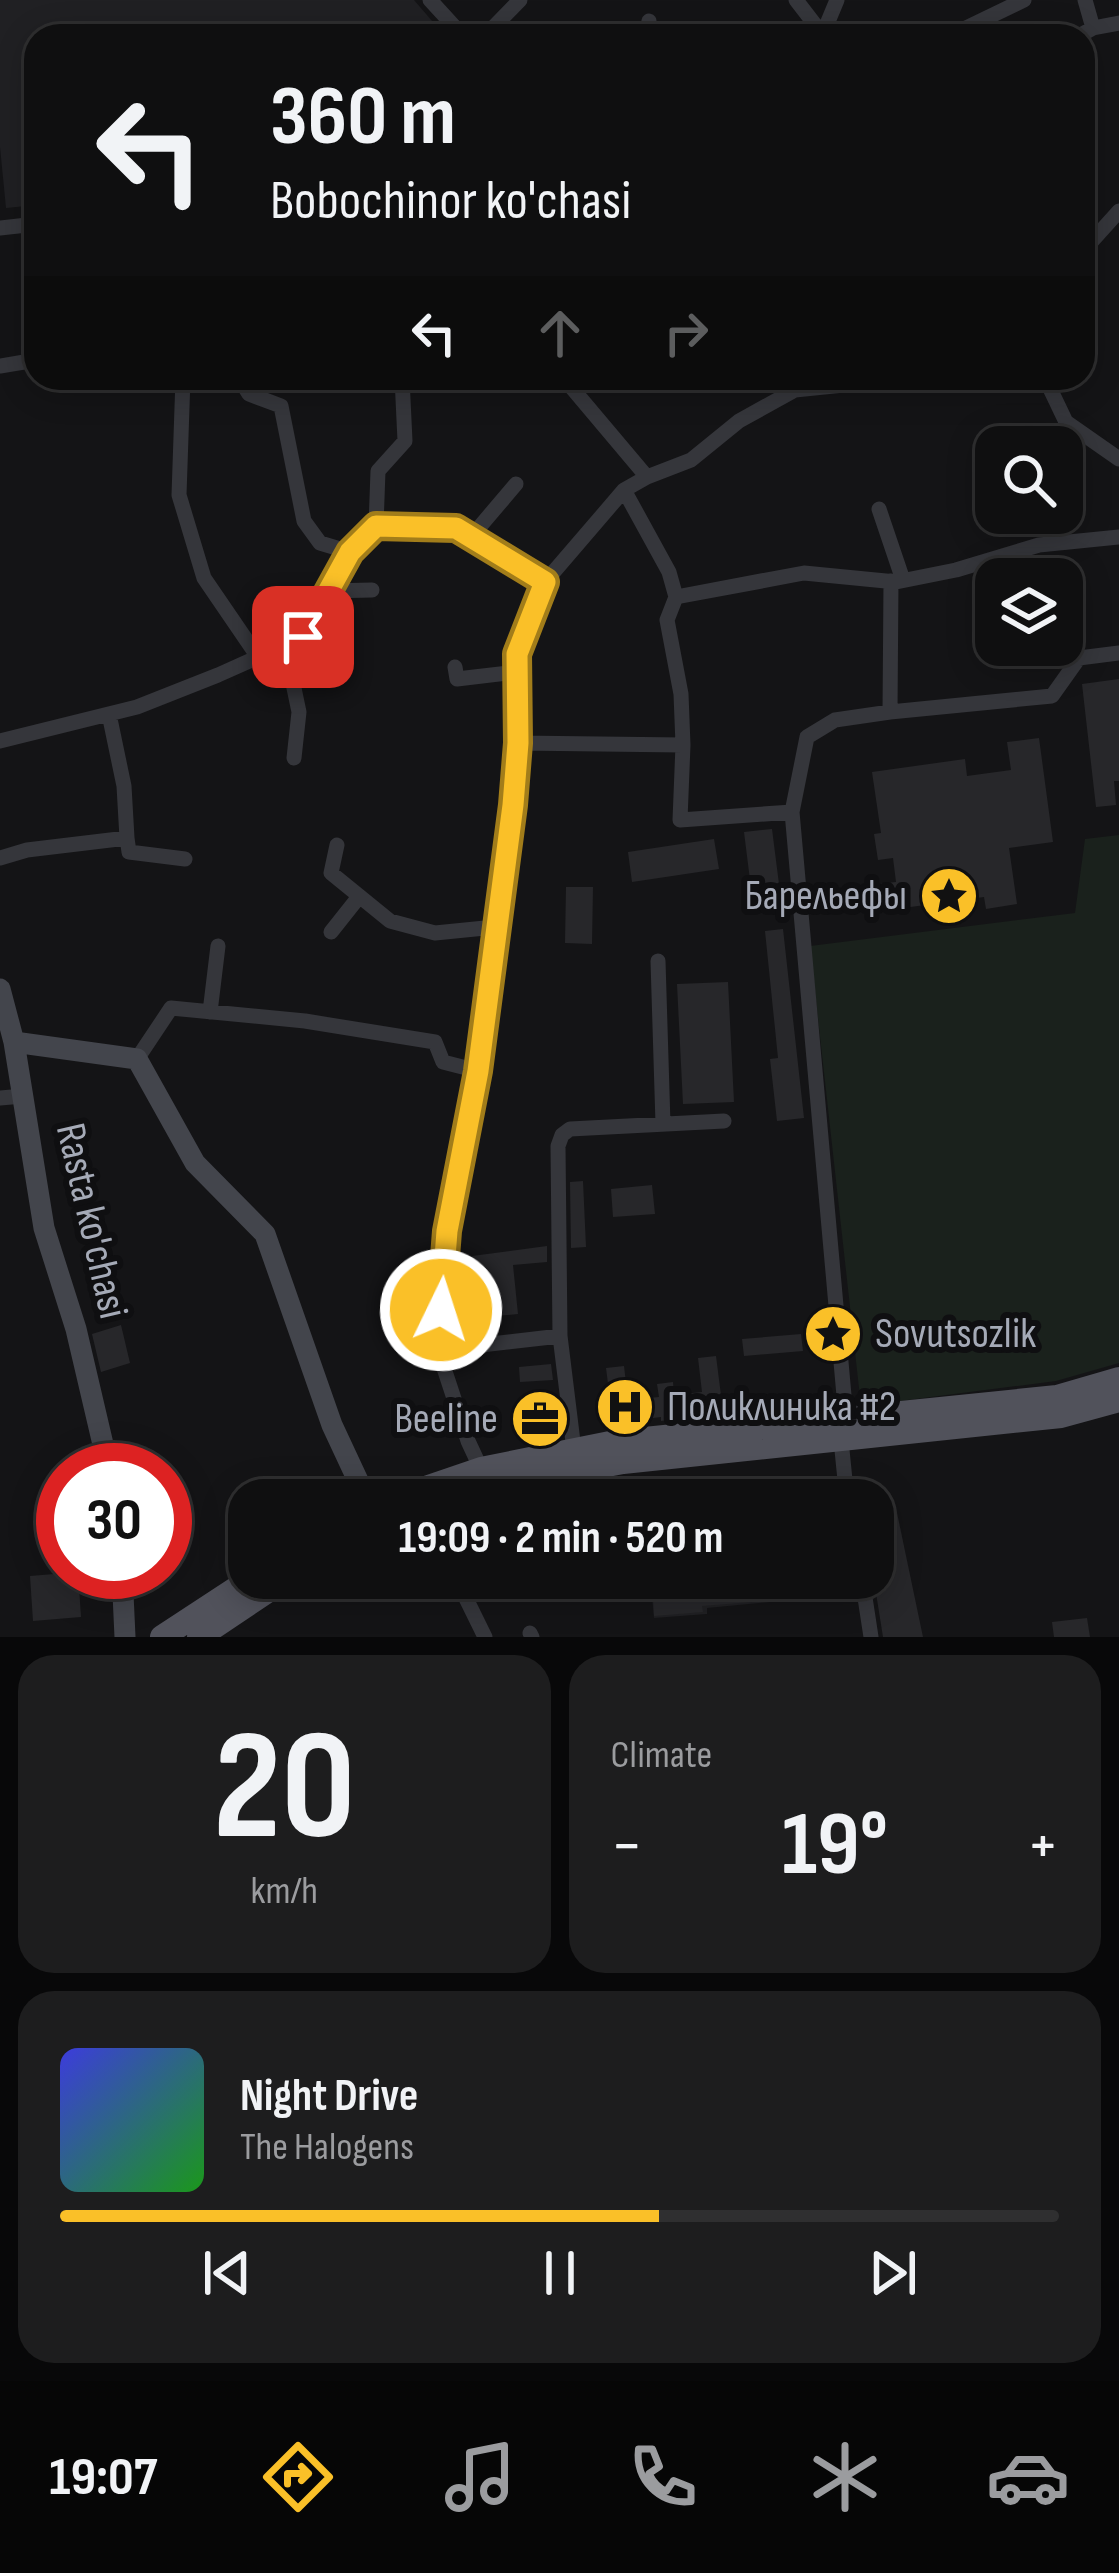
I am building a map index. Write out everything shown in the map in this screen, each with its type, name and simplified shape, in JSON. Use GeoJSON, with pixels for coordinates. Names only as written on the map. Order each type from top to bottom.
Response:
{"type":"FeatureCollection","features":[{"type":"Feature","properties":{"kind":"main road"},"geometry":{"type":"LineString","coordinates":[[528,1479],[1057,1397],[1119,1379]]}},
{"type":"Feature","properties":{"kind":"main road"},"geometry":{"type":"LineString","coordinates":[[452,1479],[615,1442],[1060,1416],[1119,1400]]}},
{"type":"Feature","properties":{"kind":"main road"},"geometry":{"type":"LineString","coordinates":[[162,1637],[228,1594]]}},
{"type":"Feature","properties":{"kind":"main road"},"geometry":{"type":"LineString","coordinates":[[200,1637],[256,1599]]}},
{"type":"Feature","properties":{"kind":"street"},"geometry":{"type":"LineString","coordinates":[[430,0],[452,24]]}},
{"type":"Feature","properties":{"kind":"street"},"geometry":{"type":"LineString","coordinates":[[497,24],[520,0]]}},
{"type":"Feature","properties":{"kind":"street"},"geometry":{"type":"LineString","coordinates":[[796,0],[817,24]]}},
{"type":"Feature","properties":{"kind":"street"},"geometry":{"type":"LineString","coordinates":[[974,24],[1024,0]]}},
{"type":"Feature","properties":{"kind":"street"},"geometry":{"type":"LineString","coordinates":[[1095,237],[1119,211]]}},
{"type":"Feature","properties":{"kind":"street"},"geometry":{"type":"LineString","coordinates":[[183,390],[179,495],[204,578],[258,657]]}},
{"type":"Feature","properties":{"kind":"street"},"geometry":{"type":"LineString","coordinates":[[246,390],[281,406],[304,521],[320,543],[350,552]]}},
{"type":"Feature","properties":{"kind":"street"},"geometry":{"type":"LineString","coordinates":[[0,741],[137,707],[303,637],[350,552],[376,526],[378,471],[405,441],[403,390]]}},
{"type":"Feature","properties":{"kind":"street"},"geometry":{"type":"LineString","coordinates":[[574,390],[646,477]]}},
{"type":"Feature","properties":{"kind":"street"},"geometry":{"type":"LineString","coordinates":[[481,1469],[439,1350],[447,1231],[478,1071],[513,805],[517,654],[545,582],[625,490],[691,460],[786,390]]}},
{"type":"Feature","properties":{"kind":"street"},"geometry":{"type":"LineString","coordinates":[[1051,390],[1066,422],[1119,459]]}},
{"type":"Feature","properties":{"kind":"street"},"geometry":{"type":"LineString","coordinates":[[471,537],[516,484]]}},
{"type":"Feature","properties":{"kind":"street"},"geometry":{"type":"LineString","coordinates":[[625,490],[669,572],[676,596],[667,620],[681,694],[680,820],[792,812]]}},
{"type":"Feature","properties":{"kind":"street"},"geometry":{"type":"LineString","coordinates":[[879,509],[897,581],[890,712]]}},
{"type":"Feature","properties":{"kind":"street"},"geometry":{"type":"LineString","coordinates":[[376,526],[456,528],[545,582]]}},
{"type":"Feature","properties":{"kind":"street"},"geometry":{"type":"LineString","coordinates":[[676,596],[804,573],[897,581],[956,570],[1039,545],[1119,537]]}},
{"type":"Feature","properties":{"kind":"street"},"geometry":{"type":"LineString","coordinates":[[328,591],[372,590]]}},
{"type":"Feature","properties":{"kind":"street"},"geometry":{"type":"LineString","coordinates":[[285,645],[299,712],[294,758]]}},
{"type":"Feature","properties":{"kind":"street"},"geometry":{"type":"LineString","coordinates":[[846,1479],[792,812],[807,737],[835,720],[1052,696],[1079,658],[1119,652]]}},
{"type":"Feature","properties":{"kind":"street"},"geometry":{"type":"LineString","coordinates":[[455,667],[457,679],[517,672]]}},
{"type":"Feature","properties":{"kind":"street"},"geometry":{"type":"LineString","coordinates":[[109,714],[124,786],[129,852],[184,859]]}},
{"type":"Feature","properties":{"kind":"street"},"geometry":{"type":"LineString","coordinates":[[518,743],[682,745]]}},
{"type":"Feature","properties":{"kind":"street"},"geometry":{"type":"LineString","coordinates":[[0,858],[27,850],[128,838]]}},
{"type":"Feature","properties":{"kind":"street"},"geometry":{"type":"LineString","coordinates":[[337,845],[331,874],[390,921],[435,933],[495,927]]}},
{"type":"Feature","properties":{"kind":"street"},"geometry":{"type":"LineString","coordinates":[[331,932],[358,898]]}},
{"type":"Feature","properties":{"kind":"street"},"geometry":{"type":"LineString","coordinates":[[210,1012],[218,946]]}},
{"type":"Feature","properties":{"kind":"street"},"geometry":{"type":"LineString","coordinates":[[658,961],[663,1124]]}},
{"type":"Feature","properties":{"kind":"street","name":"Rasta ko'chasi"},"geometry":{"type":"LineString","coordinates":[[0,989],[14,1042],[11,1097],[103,1443]]}},
{"type":"Feature","properties":{"kind":"street"},"geometry":{"type":"LineString","coordinates":[[137,1060],[171,1008],[305,1021],[435,1042],[443,1062],[478,1071]]}},
{"type":"Feature","properties":{"kind":"street"},"geometry":{"type":"LineString","coordinates":[[14,1042],[137,1060]]}},
{"type":"Feature","properties":{"kind":"street"},"geometry":{"type":"LineString","coordinates":[[137,1060],[194,1163],[266,1234],[332,1425],[357,1479]]}},
{"type":"Feature","properties":{"kind":"street"},"geometry":{"type":"LineString","coordinates":[[574,1450],[560,1336],[558,1146],[562,1135],[569,1129],[724,1121]]}},
{"type":"Feature","properties":{"kind":"street"},"geometry":{"type":"LineString","coordinates":[[439,1350],[560,1336]]}},
{"type":"Feature","properties":{"kind":"street"},"geometry":{"type":"LineString","coordinates":[[123,1599],[125,1637]]}},
{"type":"Feature","properties":{"kind":"street"},"geometry":{"type":"LineString","coordinates":[[466,1599],[485,1637]]}},
{"type":"Feature","properties":{"kind":"street"},"geometry":{"type":"LineString","coordinates":[[866,1599],[872,1637]]}},
{"type":"Feature","properties":{"kind":"shaded area"},"geometry":{"type":"Polygon","coordinates":[[[0,0],[414,0],[435,24],[24,24],[24,206],[6,208],[0,147],[0,0]]]}},
{"type":"Feature","properties":{"kind":"shaded area"},"geometry":{"type":"Polygon","coordinates":[[[1119,835],[1119,1363],[1056,1381],[861,1406],[810,946],[1075,913],[1085,839],[1119,835]]]}},
{"type":"Feature","properties":{"kind":"shaded area"},"geometry":{"type":"Polygon","coordinates":[[[652,1599],[800,1599],[707,1608],[707,1614],[654,1618],[652,1599]]]}},
{"type":"Feature","properties":{"kind":"building"},"geometry":{"type":"Polygon","coordinates":[[[1119,679],[1116,805],[1096,807],[1082,684],[1119,679]]]}},
{"type":"Feature","properties":{"kind":"building"},"geometry":{"type":"Polygon","coordinates":[[[1039,738],[1053,842],[1009,848],[1017,904],[986,909],[984,897],[881,911],[877,884],[896,882],[893,858],[878,860],[874,834],[881,833],[872,772],[965,759],[967,776],[1011,770],[1007,742],[1039,738]]]}},
{"type":"Feature","properties":{"kind":"building"},"geometry":{"type":"Polygon","coordinates":[[[772,829],[780,892],[752,896],[744,832],[772,829]]]}},
{"type":"Feature","properties":{"kind":"building"},"geometry":{"type":"Polygon","coordinates":[[[714,839],[719,869],[632,882],[628,852],[714,839]]]}},
{"type":"Feature","properties":{"kind":"building"},"geometry":{"type":"Polygon","coordinates":[[[566,887],[593,887],[592,944],[565,943],[566,887]]]}},
{"type":"Feature","properties":{"kind":"building"},"geometry":{"type":"Polygon","coordinates":[[[783,929],[804,1118],[777,1121],[770,1059],[778,1058],[765,931],[783,929]]]}},
{"type":"Feature","properties":{"kind":"building"},"geometry":{"type":"Polygon","coordinates":[[[728,982],[734,1102],[683,1104],[677,984],[728,982]]]}},
{"type":"Feature","properties":{"kind":"building"},"geometry":{"type":"Polygon","coordinates":[[[583,1181],[586,1247],[571,1248],[570,1182],[583,1181]]]}},
{"type":"Feature","properties":{"kind":"building"},"geometry":{"type":"Polygon","coordinates":[[[652,1185],[655,1214],[613,1217],[611,1189],[652,1185]]]}},
{"type":"Feature","properties":{"kind":"building"},"geometry":{"type":"Polygon","coordinates":[[[547,1246],[547,1262],[513,1265],[518,1314],[462,1319],[457,1258],[547,1246]]]}},
{"type":"Feature","properties":{"kind":"building"},"geometry":{"type":"Polygon","coordinates":[[[121,1325],[130,1363],[101,1372],[92,1334],[121,1325]]]}},
{"type":"Feature","properties":{"kind":"building"},"geometry":{"type":"Polygon","coordinates":[[[801,1334],[803,1351],[744,1356],[742,1339],[801,1334]]]}},
{"type":"Feature","properties":{"kind":"building"},"geometry":{"type":"Polygon","coordinates":[[[716,1356],[723,1411],[613,1423],[606,1368],[624,1366],[628,1400],[659,1397],[657,1384],[673,1382],[674,1395],[702,1392],[698,1358],[716,1356]]]}},
{"type":"Feature","properties":{"kind":"building"},"geometry":{"type":"Polygon","coordinates":[[[551,1364],[553,1380],[520,1382],[519,1367],[551,1364]]]}},
{"type":"Feature","properties":{"kind":"building"},"geometry":{"type":"Polygon","coordinates":[[[555,1406],[558,1431],[528,1434],[525,1409],[555,1406]]]}},
{"type":"Feature","properties":{"kind":"building"},"geometry":{"type":"Polygon","coordinates":[[[894,1509],[923,1637],[883,1637],[877,1599],[894,1599],[894,1509]]]}},
{"type":"Feature","properties":{"kind":"building"},"geometry":{"type":"Polygon","coordinates":[[[30,1576],[36,1576],[36,1599],[80,1599],[81,1617],[33,1621],[30,1576]]]}},
{"type":"Feature","properties":{"kind":"building"},"geometry":{"type":"Polygon","coordinates":[[[653,1599],[787,1599],[702,1606],[703,1612],[654,1616],[653,1599]]]}},
{"type":"Feature","properties":{"kind":"building"},"geometry":{"type":"Polygon","coordinates":[[[1087,1618],[1090,1637],[1054,1637],[1052,1622],[1087,1618]]]}},
{"type":"Feature","properties":{"kind":"place","name":"Барельефы"},"geometry":{"type":"Point","coordinates":[949,896]}},
{"type":"Feature","properties":{"kind":"place","name":"Sovutsozlik"},"geometry":{"type":"Point","coordinates":[833,1334]}},
{"type":"Feature","properties":{"kind":"place","name":"Поликлиника #2"},"geometry":{"type":"Point","coordinates":[625,1407]}},
{"type":"Feature","properties":{"kind":"place","name":"Beeline"},"geometry":{"type":"Point","coordinates":[540,1419]}},
{"type":"Feature","properties":{"kind":"route"},"geometry":{"type":"LineString","coordinates":[[303,637],[350,552],[376,526],[456,528],[545,582],[517,654],[513,805],[478,1071],[447,1231],[441,1310]]}}]}
